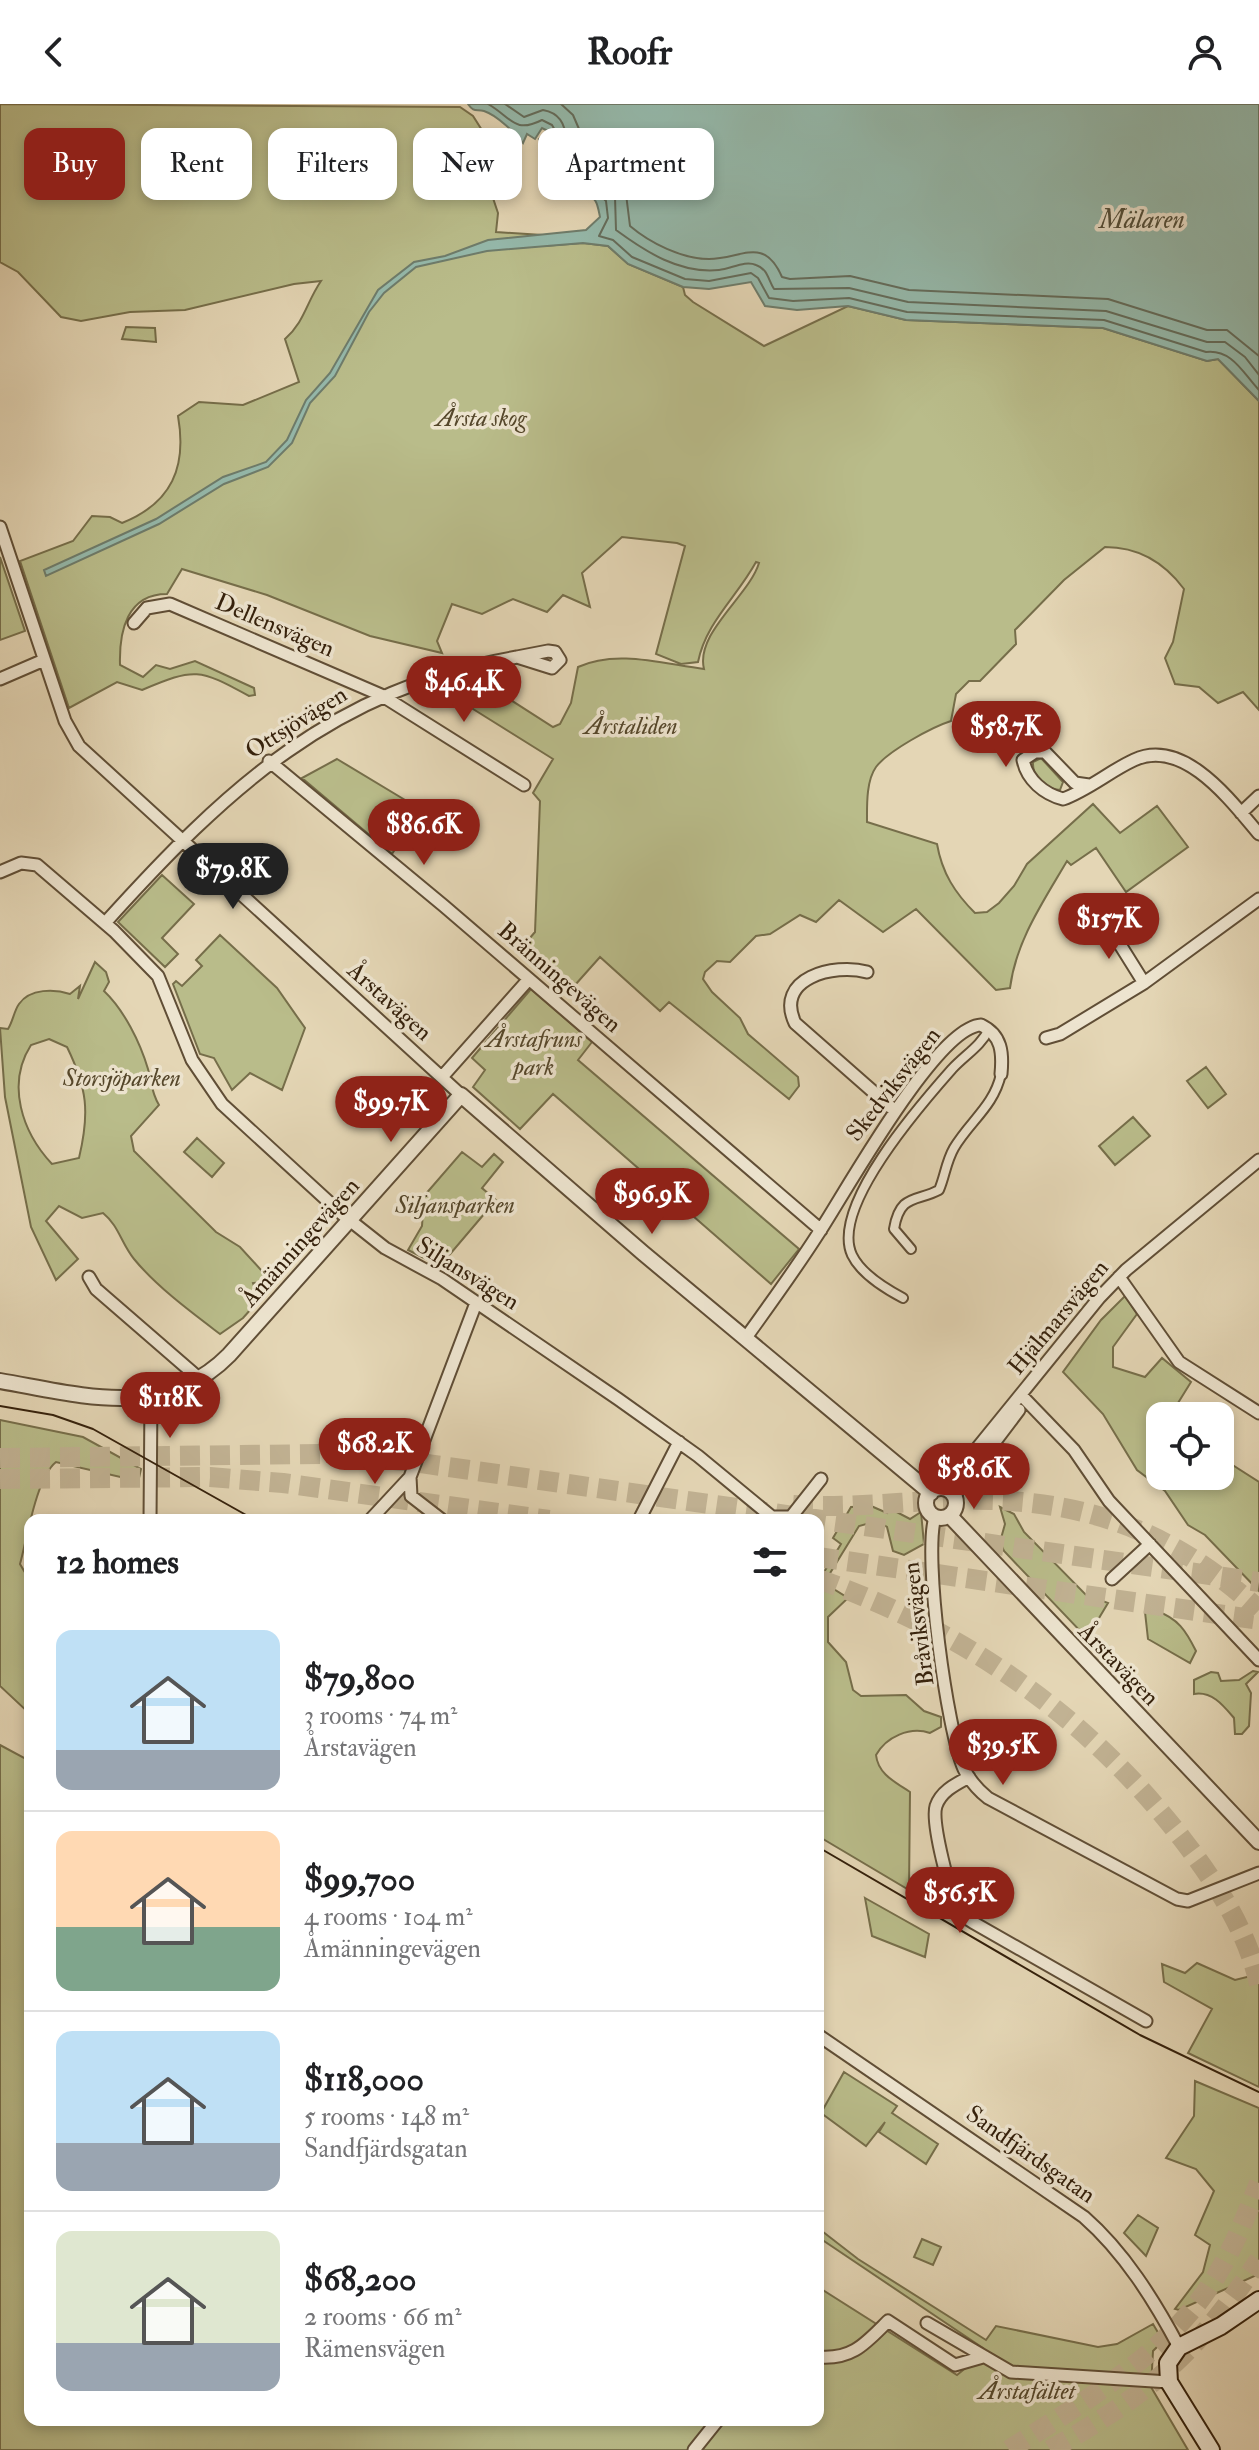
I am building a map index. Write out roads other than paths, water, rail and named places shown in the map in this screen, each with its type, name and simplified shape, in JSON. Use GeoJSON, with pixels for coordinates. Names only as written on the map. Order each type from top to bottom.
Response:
{"type":"FeatureCollection","features":[{"type":"Feature","properties":{"kind":"main road"},"geometry":{"type":"LineString","coordinates":[[1211,2450],[1169,2382],[1168,2363],[1179,2347],[1221,2326],[1259,2300]]}},
{"type":"Feature","properties":{"kind":"street","name":"Årstavägen"},"geometry":{"type":"LineString","coordinates":[[0,527],[61,709],[79,746],[461,1095],[745,1339],[943,1493]]}},
{"type":"Feature","properties":{"kind":"street","name":"Dellensvägen"},"geometry":{"type":"LineString","coordinates":[[134,623],[147,608],[170,604],[381,695],[524,785]]}},
{"type":"Feature","properties":{"kind":"street","name":"Ottsjövägen"},"geometry":{"type":"LineString","coordinates":[[105,923],[183,841],[269,761],[381,695],[480,664],[517,657]]}},
{"type":"Feature","properties":{"kind":"street"},"geometry":{"type":"LineString","coordinates":[[0,679],[44,660]]}},
{"type":"Feature","properties":{"kind":"street"},"geometry":{"type":"LineString","coordinates":[[1089,785],[1075,783],[1045,752],[1035,752],[1023,760],[1030,777],[1049,795],[1063,799],[1089,785],[1138,758],[1174,756],[1184,761],[1241,813],[1259,834]]}},
{"type":"Feature","properties":{"kind":"street","name":"Bränningevägen"},"geometry":{"type":"LineString","coordinates":[[269,761],[821,1230]]}},
{"type":"Feature","properties":{"kind":"street"},"geometry":{"type":"LineString","coordinates":[[1241,813],[1259,796]]}},
{"type":"Feature","properties":{"kind":"street","name":"Siljansvägen"},"geometry":{"type":"LineString","coordinates":[[0,872],[21,863],[37,865],[105,923],[158,976],[192,1060],[222,1104],[349,1220],[385,1248],[442,1279],[679,1442],[768,1514]]}},
{"type":"Feature","properties":{"kind":"street"},"geometry":{"type":"LineString","coordinates":[[1046,1038],[1060,1034],[1144,983],[1259,899]]}},
{"type":"Feature","properties":{"kind":"street"},"geometry":{"type":"LineString","coordinates":[[1116,923],[1119,943],[1144,983]]}},
{"type":"Feature","properties":{"kind":"street"},"geometry":{"type":"LineString","coordinates":[[867,972],[855,969],[800,983],[792,993],[791,1013],[795,1023],[894,1110]]}},
{"type":"Feature","properties":{"kind":"street"},"geometry":{"type":"LineString","coordinates":[[442,1077],[529,979]]}},
{"type":"Feature","properties":{"kind":"street","name":"Skedviksvägen"},"geometry":{"type":"LineString","coordinates":[[745,1339],[821,1230],[894,1110],[961,1032],[972,1026],[989,1029]]}},
{"type":"Feature","properties":{"kind":"street"},"geometry":{"type":"LineString","coordinates":[[903,1298],[856,1262],[849,1243],[849,1220],[910,1117],[965,1055],[980,1044],[989,1029],[1001,1046],[1001,1074],[996,1095],[952,1153],[939,1190],[911,1198],[900,1213],[894,1229],[911,1249]]}},
{"type":"Feature","properties":{"kind":"street","name":"Åmänningevägen"},"geometry":{"type":"LineString","coordinates":[[0,1381],[115,1398],[151,1398],[181,1390],[201,1380],[229,1355],[461,1095]]}},
{"type":"Feature","properties":{"kind":"street","name":"Hjälmarsvägen"},"geometry":{"type":"LineString","coordinates":[[943,1493],[1121,1279],[1259,1160]]}},
{"type":"Feature","properties":{"kind":"street","name":"Hjälmarsvägen"},"geometry":{"type":"LineString","coordinates":[[1121,1279],[1259,1170]]}},
{"type":"Feature","properties":{"kind":"street"},"geometry":{"type":"LineString","coordinates":[[89,1277],[96,1289],[201,1380]]}},
{"type":"Feature","properties":{"kind":"street"},"geometry":{"type":"LineString","coordinates":[[1121,1279],[1179,1362],[1259,1413]]}},
{"type":"Feature","properties":{"kind":"street"},"geometry":{"type":"LineString","coordinates":[[376,1514],[410,1477],[476,1303]]}},
{"type":"Feature","properties":{"kind":"street"},"geometry":{"type":"LineString","coordinates":[[1024,1397],[1074,1450],[1109,1501],[1259,1660]]}},
{"type":"Feature","properties":{"kind":"street"},"geometry":{"type":"LineString","coordinates":[[150,1514],[151,1398]]}},
{"type":"Feature","properties":{"kind":"street"},"geometry":{"type":"LineString","coordinates":[[642,1514],[679,1442]]}},
{"type":"Feature","properties":{"kind":"street"},"geometry":{"type":"LineString","coordinates":[[410,1477],[411,1496],[434,1514]]}},
{"type":"Feature","properties":{"kind":"street","name":"Siljansvägen"},"geometry":{"type":"LineString","coordinates":[[793,1514],[821,1479]]}},
{"type":"Feature","properties":{"kind":"street"},"geometry":{"type":"LineString","coordinates":[[943,1493],[956,1507],[943,1516],[927,1506],[943,1493]]}},
{"type":"Feature","properties":{"kind":"street","name":"Årstavägen"},"geometry":{"type":"LineString","coordinates":[[943,1516],[1259,1842]]}},
{"type":"Feature","properties":{"kind":"street","name":"Bråviksvägen"},"geometry":{"type":"LineString","coordinates":[[943,1516],[930,1550],[933,1600],[951,1711],[962,1763],[969,1777]]}},
{"type":"Feature","properties":{"kind":"street"},"geometry":{"type":"LineString","coordinates":[[1112,1579],[1150,1544]]}},
{"type":"Feature","properties":{"kind":"street"},"geometry":{"type":"LineString","coordinates":[[1146,2021],[974,1923],[959,1911],[935,1832],[937,1802],[951,1786],[969,1777],[988,1798],[1177,1899],[1188,1901],[1259,1873]]}},
{"type":"Feature","properties":{"kind":"street","name":"Sandfjärdsgatan"},"geometry":{"type":"LineString","coordinates":[[824,2039],[1084,2217],[1113,2245],[1157,2307],[1179,2347]]}},
{"type":"Feature","properties":{"kind":"street"},"geometry":{"type":"LineString","coordinates":[[824,2357],[847,2356],[858,2351],[888,2321],[955,2365],[983,2357]]}},
{"type":"Feature","properties":{"kind":"street"},"geometry":{"type":"LineString","coordinates":[[927,2323],[1011,2372],[1169,2382]]}},
{"type":"Feature","properties":{"kind":"street"},"geometry":{"type":"LineString","coordinates":[[694,2450],[713,2426]]}},
{"type":"Feature","properties":{"kind":"water","name":"Mälaren"},"geometry":{"type":"Polygon","coordinates":[[[468,104],[1259,104],[1259,401],[1218,359],[1207,361],[1103,328],[906,320],[848,306],[797,310],[765,306],[751,282],[709,289],[683,287],[628,264],[608,246],[583,243],[487,251],[416,267],[384,293],[369,312],[335,376],[310,403],[292,443],[268,467],[224,484],[159,524],[46,576],[44,570],[156,519],[223,477],[266,462],[287,440],[306,400],[330,373],[378,290],[414,262],[445,256],[488,240],[586,230],[600,217],[594,200],[714,200],[714,128],[538,128],[535,139],[527,134],[523,143],[522,128],[509,128],[484,111],[474,110],[468,104]]]}},
{"type":"Feature","properties":{"kind":"tunnel"},"geometry":{"type":"LineString","coordinates":[[0,1458],[320,1454],[406,1461],[780,1514]]}},
{"type":"Feature","properties":{"kind":"tunnel"},"geometry":{"type":"LineString","coordinates":[[0,1479],[210,1477],[283,1483],[506,1514]]}},
{"type":"Feature","properties":{"kind":"tunnel"},"geometry":{"type":"LineString","coordinates":[[793,1505],[1002,1501],[1043,1504],[1083,1512],[1156,1538],[1191,1558],[1259,1610]]}},
{"type":"Feature","properties":{"kind":"tunnel"},"geometry":{"type":"LineString","coordinates":[[824,1520],[1259,1582]]}},
{"type":"Feature","properties":{"kind":"tunnel"},"geometry":{"type":"LineString","coordinates":[[824,1558],[1259,1620]]}},
{"type":"Feature","properties":{"kind":"tunnel"},"geometry":{"type":"LineString","coordinates":[[824,1581],[923,1624],[973,1652],[1020,1682],[1106,1754],[1146,1795],[1207,1873],[1247,1945],[1259,1984]]}},
{"type":"Feature","properties":{"kind":"tunnel"},"geometry":{"type":"LineString","coordinates":[[1009,2450],[1124,2373],[1176,2327],[1218,2273],[1259,2183]]}},
{"type":"Feature","properties":{"kind":"tunnel"},"geometry":{"type":"LineString","coordinates":[[1050,2450],[1115,2410],[1168,2370],[1213,2322],[1259,2260]]}},
{"type":"Feature","properties":{"kind":"tram line"},"geometry":{"type":"LineString","coordinates":[[0,1406],[53,1415],[93,1429],[244,1514]]}},
{"type":"Feature","properties":{"kind":"tram line"},"geometry":{"type":"LineString","coordinates":[[824,1851],[1140,2035],[1259,2092]]}},
{"type":"Feature","properties":{"kind":"park label","name":"Årsta skog"},"geometry":{"type":"Point","coordinates":[481,418]}},
{"type":"Feature","properties":{"kind":"park label","name":"Årstaliden"},"geometry":{"type":"Point","coordinates":[631,726]}},
{"type":"Feature","properties":{"kind":"park label","name":"Årstafruns park"},"geometry":{"type":"Point","coordinates":[534,1053]}},
{"type":"Feature","properties":{"kind":"park label","name":"Storsjöparken"},"geometry":{"type":"Point","coordinates":[122,1078]}},
{"type":"Feature","properties":{"kind":"park label","name":"Siljansparken"},"geometry":{"type":"Point","coordinates":[455,1205]}},
{"type":"Feature","properties":{"kind":"park label","name":"Årstafältet"},"geometry":{"type":"Point","coordinates":[1027,2391]}}]}
